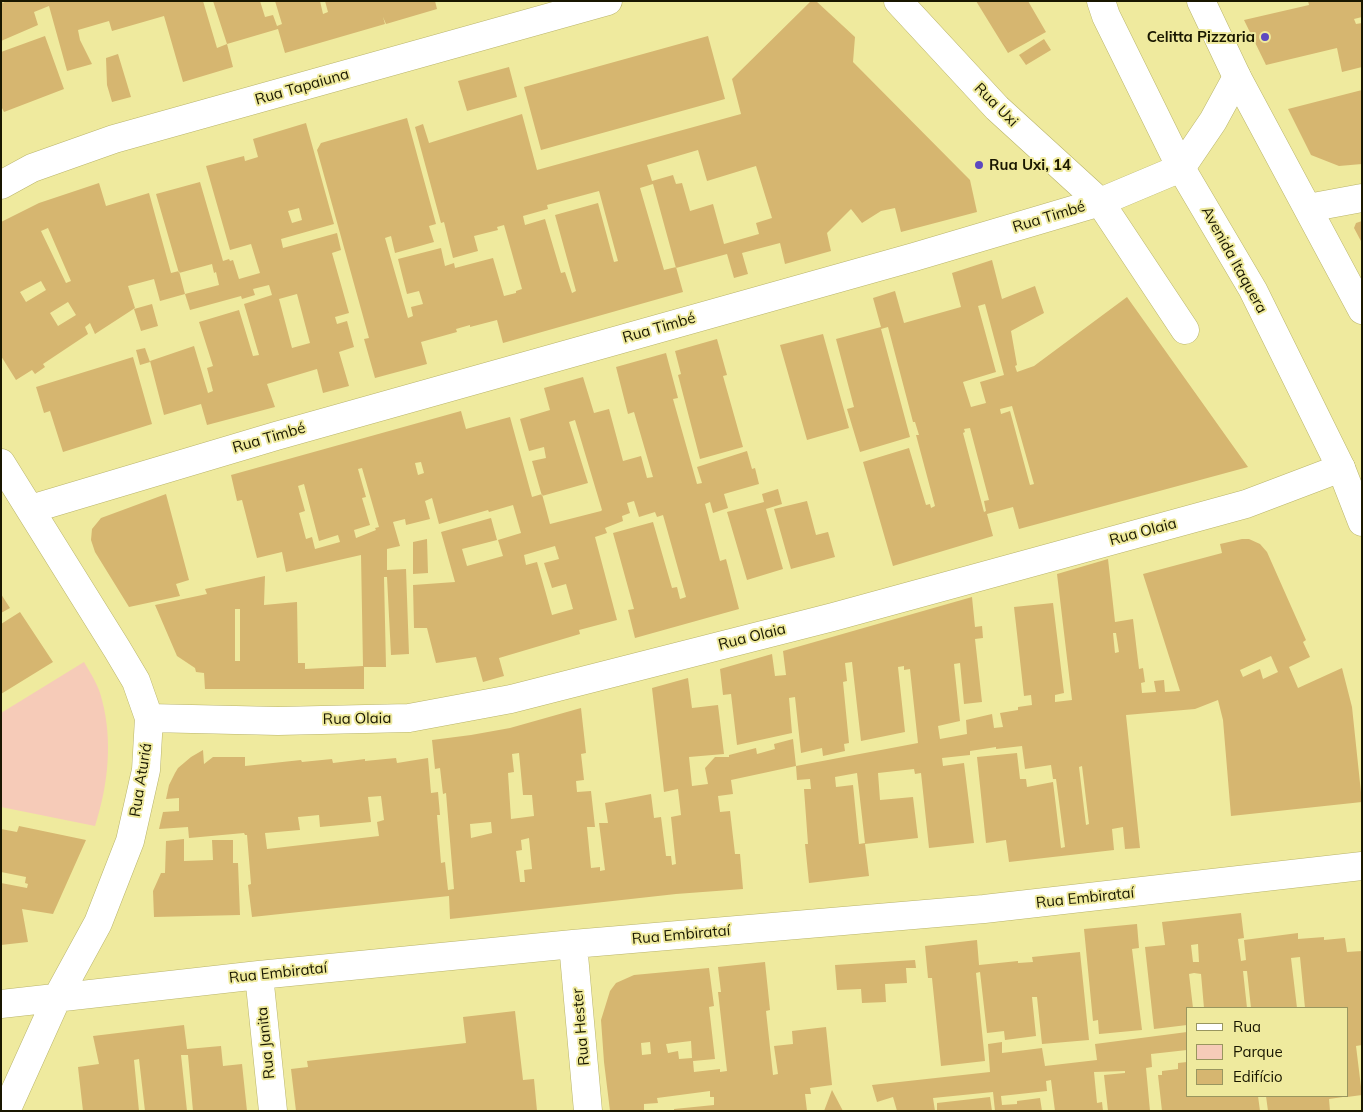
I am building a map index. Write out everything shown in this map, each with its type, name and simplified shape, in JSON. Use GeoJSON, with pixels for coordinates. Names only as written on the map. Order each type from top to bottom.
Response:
{"type":"FeatureCollection","features":[{"type":"Feature","properties":{"kind":"street","name":"Rua Tapaiuna"},"geometry":{"type":"LineString","coordinates":[[1,185],[32,168],[114,139],[608,1]]}},
{"type":"Feature","properties":{"kind":"street","name":"Rua Uxi"},"geometry":{"type":"LineString","coordinates":[[898,1],[997,108],[1100,202],[1185,330]]}},
{"type":"Feature","properties":{"kind":"street","name":"Avenida Itaquera"},"geometry":{"type":"LineString","coordinates":[[1101,1],[1106,16],[1181,168],[1253,290],[1341,468],[1362,522]]}},
{"type":"Feature","properties":{"kind":"street"},"geometry":{"type":"LineString","coordinates":[[1201,1],[1237,77],[1362,310]]}},
{"type":"Feature","properties":{"kind":"street"},"geometry":{"type":"LineString","coordinates":[[1181,168],[1214,122],[1237,77]]}},
{"type":"Feature","properties":{"kind":"street","name":"Rua Timbé"},"geometry":{"type":"LineString","coordinates":[[31,509],[285,433],[914,257],[1100,202],[1181,168]]}},
{"type":"Feature","properties":{"kind":"street"},"geometry":{"type":"LineString","coordinates":[[1308,208],[1362,198]]}},
{"type":"Feature","properties":{"kind":"street","name":"Rua Aturiá"},"geometry":{"type":"LineString","coordinates":[[1,463],[136,681],[149,718],[146,770],[130,841],[98,922],[57,998],[6,1111]]}},
{"type":"Feature","properties":{"kind":"street","name":"Rua Olaia"},"geometry":{"type":"LineString","coordinates":[[149,718],[278,721],[409,718],[511,699],[833,617],[1246,504],[1341,468]]}},
{"type":"Feature","properties":{"kind":"street","name":"Rua Embirataí"},"geometry":{"type":"LineString","coordinates":[[1,1004],[259,974],[573,944],[984,909],[1362,866]]}},
{"type":"Feature","properties":{"kind":"street","name":"Rua Hester"},"geometry":{"type":"LineString","coordinates":[[573,944],[588,1111]]}},
{"type":"Feature","properties":{"kind":"street","name":"Rua Janita"},"geometry":{"type":"LineString","coordinates":[[259,974],[273,1111]]}},
{"type":"Feature","properties":{"kind":"green space"},"geometry":{"type":"Polygon","coordinates":[[[84,662],[95,680],[101,695],[107,731],[108,763],[106,779],[95,826],[1,807],[1,713],[84,662]]]}},
{"type":"Feature","properties":{"kind":"building"},"geometry":{"type":"Polygon","coordinates":[[[1,1],[3,3],[6,1],[203,1],[217,48],[227,44],[233,67],[183,82],[164,16],[112,31],[109,21],[78,30],[80,40],[92,64],[67,71],[49,6],[34,12],[38,25],[1,41],[1,1]]]}},
{"type":"Feature","properties":{"kind":"building"},"geometry":{"type":"Polygon","coordinates":[[[213,1],[260,1],[265,17],[273,15],[277,26],[282,24],[275,1],[320,1],[323,14],[328,12],[325,1],[435,1],[437,9],[386,24],[383,17],[385,24],[285,53],[278,29],[227,44],[213,1]]]}},
{"type":"Feature","properties":{"kind":"building"},"geometry":{"type":"Polygon","coordinates":[[[811,1],[816,1],[855,37],[853,62],[970,180],[977,212],[901,232],[895,208],[881,211],[862,223],[851,209],[827,233],[831,251],[785,264],[780,243],[742,253],[748,274],[734,278],[727,254],[676,268],[683,292],[503,343],[497,320],[470,327],[470,325],[456,329],[457,332],[421,342],[427,364],[375,378],[364,339],[369,338],[317,150],[321,143],[407,118],[436,224],[429,226],[434,242],[395,253],[391,236],[385,238],[408,318],[413,316],[411,307],[423,304],[419,291],[407,294],[398,259],[441,248],[445,266],[454,263],[455,268],[493,258],[504,296],[516,293],[516,291],[522,289],[504,225],[497,227],[498,230],[474,236],[478,251],[453,258],[444,222],[441,223],[415,127],[423,124],[429,143],[522,114],[537,170],[741,114],[732,79],[811,1]],[[698,150],[647,165],[652,181],[673,175],[676,184],[682,183],[690,211],[713,204],[724,244],[759,234],[756,223],[772,218],[756,166],[707,181],[698,150]],[[653,184],[640,188],[664,270],[676,267],[653,184]],[[599,191],[547,205],[548,209],[523,216],[525,225],[545,219],[561,273],[565,272],[572,293],[576,291],[555,215],[598,203],[614,262],[618,261],[599,191]]]}},
{"type":"Feature","properties":{"kind":"building"},"geometry":{"type":"Polygon","coordinates":[[[976,1],[1028,1],[1046,32],[1008,53],[976,1]]]}},
{"type":"Feature","properties":{"kind":"building"},"geometry":{"type":"Polygon","coordinates":[[[1308,1],[1362,1],[1362,17],[1354,19],[1356,24],[1362,23],[1362,67],[1342,72],[1337,48],[1266,65],[1244,20],[1309,5],[1308,1]]]}},
{"type":"Feature","properties":{"kind":"building"},"geometry":{"type":"Polygon","coordinates":[[[45,36],[64,89],[4,112],[1,106],[1,52],[45,36]]]}},
{"type":"Feature","properties":{"kind":"building"},"geometry":{"type":"Polygon","coordinates":[[[708,36],[725,99],[541,150],[524,87],[708,36]]]}},
{"type":"Feature","properties":{"kind":"building"},"geometry":{"type":"Polygon","coordinates":[[[1044,39],[1051,50],[1026,65],[1019,55],[1044,39]]]}},
{"type":"Feature","properties":{"kind":"building"},"geometry":{"type":"Polygon","coordinates":[[[118,54],[131,97],[112,102],[107,85],[106,58],[118,54]]]}},
{"type":"Feature","properties":{"kind":"building"},"geometry":{"type":"Polygon","coordinates":[[[509,67],[517,97],[467,111],[458,81],[509,67]]]}},
{"type":"Feature","properties":{"kind":"building"},"geometry":{"type":"Polygon","coordinates":[[[1362,90],[1362,164],[1339,166],[1311,155],[1288,109],[1362,90]]]}},
{"type":"Feature","properties":{"kind":"building"},"geometry":{"type":"Polygon","coordinates":[[[306,123],[334,224],[281,239],[283,248],[337,233],[341,250],[332,253],[349,313],[335,317],[337,324],[347,321],[354,347],[339,352],[349,386],[323,393],[317,369],[267,384],[275,407],[207,425],[201,404],[164,415],[150,361],[194,346],[208,393],[213,391],[207,368],[213,366],[199,322],[239,310],[253,356],[259,355],[244,304],[272,295],[269,285],[253,289],[255,295],[242,299],[241,296],[190,310],[185,294],[219,285],[216,272],[214,273],[212,264],[179,273],[156,194],[200,182],[223,261],[233,260],[239,279],[260,273],[251,244],[230,250],[206,166],[244,156],[245,161],[258,157],[253,139],[306,123]],[[299,208],[288,211],[292,223],[302,220],[299,208]],[[297,294],[279,299],[292,348],[310,343],[297,294]]]}},
{"type":"Feature","properties":{"kind":"building"},"geometry":{"type":"Polygon","coordinates":[[[99,183],[106,206],[149,193],[171,273],[179,271],[185,294],[160,301],[154,279],[128,286],[135,308],[95,334],[90,323],[85,327],[88,334],[43,364],[45,367],[35,374],[32,370],[16,380],[1,356],[1,222],[39,203],[99,183]],[[48,228],[41,231],[66,283],[71,281],[48,228]],[[41,281],[20,292],[26,302],[46,290],[41,281]],[[68,302],[50,313],[58,326],[76,315],[68,302]]]}},
{"type":"Feature","properties":{"kind":"building"},"geometry":{"type":"Polygon","coordinates":[[[1362,221],[1362,243],[1354,228],[1356,223],[1362,221]]]}},
{"type":"Feature","properties":{"kind":"building"},"geometry":{"type":"Polygon","coordinates":[[[992,260],[1002,299],[1035,286],[1044,313],[1011,331],[1017,372],[1034,366],[1127,297],[1248,467],[1019,529],[1013,507],[987,514],[993,536],[893,566],[863,462],[909,448],[926,505],[930,504],[931,508],[935,506],[916,435],[919,435],[915,422],[913,422],[888,327],[881,329],[910,437],[860,452],[847,409],[854,407],[836,339],[881,327],[873,298],[895,291],[904,323],[961,307],[952,273],[992,260]],[[985,304],[978,306],[996,372],[963,382],[971,407],[986,403],[980,382],[1004,375],[985,304]],[[1012,406],[1000,409],[1001,414],[1010,411],[1030,485],[1034,484],[1012,406]],[[970,428],[964,429],[965,432],[963,433],[984,512],[986,511],[984,501],[989,500],[970,428]]]}},
{"type":"Feature","properties":{"kind":"building"},"geometry":{"type":"Polygon","coordinates":[[[152,304],[158,326],[141,331],[134,309],[152,304]]]}},
{"type":"Feature","properties":{"kind":"building"},"geometry":{"type":"Polygon","coordinates":[[[823,334],[849,428],[807,440],[780,345],[823,334]]]}},
{"type":"Feature","properties":{"kind":"building"},"geometry":{"type":"Polygon","coordinates":[[[717,339],[727,375],[723,376],[743,447],[700,459],[678,375],[681,374],[675,351],[717,339]]]}},
{"type":"Feature","properties":{"kind":"building"},"geometry":{"type":"Polygon","coordinates":[[[145,348],[150,362],[140,365],[136,350],[145,348]]]}},
{"type":"Feature","properties":{"kind":"building"},"geometry":{"type":"Polygon","coordinates":[[[666,353],[678,398],[673,399],[697,484],[702,483],[697,467],[747,451],[752,469],[755,468],[759,484],[724,494],[728,508],[713,513],[710,502],[705,504],[720,561],[726,559],[739,609],[635,638],[628,610],[634,609],[613,533],[653,522],[672,588],[677,587],[680,599],[686,597],[663,515],[657,517],[655,512],[639,517],[634,501],[627,503],[630,513],[622,516],[623,521],[605,528],[607,533],[595,537],[617,620],[579,630],[580,634],[499,658],[504,676],[483,682],[476,657],[436,663],[427,628],[414,628],[413,585],[455,582],[441,532],[491,518],[497,540],[462,549],[467,566],[503,556],[498,540],[521,533],[513,505],[439,524],[432,498],[425,501],[430,519],[406,525],[405,519],[393,522],[400,546],[387,549],[387,570],[406,569],[409,654],[391,655],[387,577],[384,577],[386,667],[364,667],[364,689],[205,689],[204,673],[196,672],[195,668],[177,656],[155,605],[207,594],[205,589],[265,576],[264,605],[297,602],[298,663],[305,663],[305,669],[363,666],[361,555],[286,572],[282,552],[257,558],[242,500],[237,501],[231,475],[461,411],[466,429],[510,417],[532,497],[541,494],[532,461],[546,458],[544,447],[529,451],[520,419],[550,410],[544,388],[583,377],[594,413],[609,409],[623,461],[641,456],[647,478],[653,477],[634,412],[628,414],[616,367],[666,353]],[[575,420],[569,422],[588,483],[542,496],[550,524],[602,510],[575,420]],[[421,462],[415,463],[418,475],[424,473],[421,462]],[[362,468],[358,469],[366,497],[362,498],[370,525],[354,530],[356,538],[379,527],[362,468]],[[304,484],[298,486],[305,511],[299,513],[306,539],[312,537],[315,549],[340,542],[338,535],[319,541],[304,484]],[[555,546],[524,555],[526,565],[537,562],[552,615],[573,609],[566,584],[552,588],[544,563],[559,559],[555,546]],[[235,609],[235,661],[240,661],[240,609],[235,609]]]}},
{"type":"Feature","properties":{"kind":"building"},"geometry":{"type":"Polygon","coordinates":[[[133,357],[152,424],[63,452],[50,411],[44,413],[36,387],[133,357]]]}},
{"type":"Feature","properties":{"kind":"building"},"geometry":{"type":"Polygon","coordinates":[[[778,489],[782,504],[766,509],[783,569],[747,580],[727,512],[764,502],[762,494],[778,489]]]}},
{"type":"Feature","properties":{"kind":"building"},"geometry":{"type":"Polygon","coordinates":[[[166,494],[189,580],[176,584],[180,596],[129,607],[95,552],[91,540],[92,529],[101,518],[166,494]]]}},
{"type":"Feature","properties":{"kind":"building"},"geometry":{"type":"Polygon","coordinates":[[[807,501],[816,535],[828,532],[835,557],[791,569],[774,509],[807,501]]]}},
{"type":"Feature","properties":{"kind":"building"},"geometry":{"type":"Polygon","coordinates":[[[427,539],[428,573],[413,574],[413,542],[427,539]]]}},
{"type":"Feature","properties":{"kind":"building"},"geometry":{"type":"Polygon","coordinates":[[[1249,539],[1260,544],[1267,552],[1306,640],[1303,642],[1310,657],[1289,667],[1298,688],[1342,668],[1352,707],[1362,802],[1231,816],[1223,720],[1218,700],[1195,709],[1126,715],[1140,848],[1125,849],[1123,827],[1112,829],[1114,850],[1009,862],[1006,840],[986,843],[977,757],[1017,753],[1020,779],[1026,779],[1027,787],[1053,782],[1061,848],[1065,847],[1056,779],[1053,779],[1051,765],[1025,769],[1022,746],[996,749],[996,747],[970,751],[970,755],[942,758],[943,766],[964,763],[974,843],[929,848],[921,773],[915,774],[914,769],[878,773],[880,800],[913,797],[918,838],[865,844],[869,876],[809,883],[805,844],[808,844],[804,789],[811,789],[810,779],[797,780],[796,766],[918,743],[910,669],[904,670],[904,666],[898,667],[905,732],[861,741],[852,662],[845,663],[847,681],[843,682],[849,743],[844,744],[845,751],[823,756],[822,748],[801,753],[795,697],[789,698],[792,733],[737,745],[731,694],[723,695],[720,669],[772,654],[775,676],[786,675],[783,651],[972,597],[975,627],[982,626],[983,638],[975,639],[982,702],[964,704],[960,663],[954,664],[960,721],[938,726],[940,739],[967,734],[966,720],[992,714],[994,728],[1003,727],[1000,713],[1032,705],[1031,695],[1024,696],[1014,607],[1053,603],[1064,693],[1055,695],[1055,702],[1072,700],[1057,574],[1108,559],[1115,622],[1133,619],[1139,669],[1143,668],[1145,682],[1141,683],[1142,693],[1156,692],[1154,681],[1164,680],[1165,692],[1180,691],[1143,574],[1222,553],[1220,544],[1249,539]],[[1113,633],[1115,653],[1119,652],[1116,633],[1113,633]],[[1271,656],[1240,670],[1243,677],[1260,669],[1263,679],[1278,672],[1271,656]],[[1082,766],[1079,767],[1086,825],[1089,824],[1082,766]],[[857,773],[835,777],[836,787],[853,785],[859,844],[865,843],[857,773]]]}},
{"type":"Feature","properties":{"kind":"building"},"geometry":{"type":"Polygon","coordinates":[[[1,594],[10,608],[1,613],[1,594]]]}},
{"type":"Feature","properties":{"kind":"building"},"geometry":{"type":"Polygon","coordinates":[[[20,612],[53,662],[1,694],[1,624],[20,612]]]}},
{"type":"Feature","properties":{"kind":"building"},"geometry":{"type":"Polygon","coordinates":[[[688,678],[692,708],[718,705],[724,754],[689,757],[692,786],[708,784],[705,768],[715,757],[729,757],[729,755],[756,748],[757,754],[775,749],[774,744],[793,739],[796,766],[731,780],[733,794],[718,796],[720,812],[730,811],[735,854],[740,854],[743,889],[676,894],[450,919],[449,896],[252,917],[248,885],[251,884],[247,835],[244,833],[189,838],[188,827],[159,829],[163,812],[179,811],[179,798],[166,799],[169,785],[175,773],[191,757],[203,750],[204,764],[213,757],[245,757],[245,766],[332,759],[333,763],[396,758],[397,763],[428,758],[431,793],[438,792],[440,815],[437,815],[441,863],[445,862],[448,890],[454,889],[446,793],[443,794],[440,768],[435,769],[432,740],[510,728],[581,708],[586,753],[581,754],[584,780],[576,781],[577,792],[591,791],[595,827],[587,827],[591,868],[600,867],[600,871],[605,870],[599,823],[608,823],[605,803],[651,794],[654,818],[661,817],[666,856],[671,856],[672,865],[676,864],[671,817],[681,815],[678,789],[664,792],[652,688],[688,678]],[[519,753],[512,754],[514,772],[508,773],[511,819],[534,816],[532,795],[523,795],[519,753]],[[381,796],[368,797],[371,822],[320,827],[319,815],[298,817],[300,830],[265,833],[267,849],[379,836],[377,822],[384,820],[381,796]],[[491,822],[470,824],[471,838],[492,833],[491,822]],[[529,838],[521,840],[522,850],[516,851],[520,882],[525,882],[524,870],[532,869],[529,838]]]}},
{"type":"Feature","properties":{"kind":"building"},"geometry":{"type":"Polygon","coordinates":[[[19,826],[86,840],[53,914],[22,909],[28,942],[1,945],[1,883],[27,888],[28,884],[25,883],[26,877],[1,872],[1,829],[17,832],[19,826]]]}},
{"type":"Feature","properties":{"kind":"building"},"geometry":{"type":"Polygon","coordinates":[[[184,839],[184,861],[213,860],[212,840],[233,840],[233,863],[238,863],[240,915],[154,917],[153,891],[161,873],[165,873],[166,841],[184,839]]]}},
{"type":"Feature","properties":{"kind":"building"},"geometry":{"type":"Polygon","coordinates":[[[1241,913],[1244,938],[1238,939],[1241,961],[1246,960],[1244,940],[1298,933],[1298,939],[1324,937],[1324,940],[1345,938],[1347,952],[1362,951],[1362,1045],[1356,1046],[1362,1095],[1348,1097],[1348,1007],[1305,1007],[1300,957],[1291,958],[1297,1007],[1251,1007],[1247,971],[1243,971],[1247,1007],[1204,1007],[1201,974],[1194,973],[1189,974],[1193,1007],[1186,1007],[1186,1025],[1154,1029],[1145,947],[1165,945],[1162,922],[1241,913]],[[1198,944],[1191,945],[1193,962],[1199,962],[1198,944]]]}},
{"type":"Feature","properties":{"kind":"building"},"geometry":{"type":"Polygon","coordinates":[[[1137,924],[1139,948],[1132,949],[1142,1030],[1099,1034],[1098,1020],[1093,1021],[1084,929],[1137,924]]]}},
{"type":"Feature","properties":{"kind":"building"},"geometry":{"type":"Polygon","coordinates":[[[977,940],[979,965],[1018,961],[1018,963],[1033,962],[1032,957],[1080,952],[1089,1040],[1042,1044],[1037,997],[1032,997],[1036,1036],[1005,1040],[1004,1031],[987,1033],[980,972],[976,973],[985,1061],[941,1066],[932,978],[928,978],[925,946],[977,940]]]}},
{"type":"Feature","properties":{"kind":"building"},"geometry":{"type":"Polygon","coordinates":[[[915,960],[916,968],[906,968],[907,983],[885,984],[886,1002],[862,1003],[861,989],[837,990],[835,965],[915,960]]]}},
{"type":"Feature","properties":{"kind":"building"},"geometry":{"type":"Polygon","coordinates":[[[765,962],[770,1010],[766,1011],[773,1075],[778,1074],[774,1046],[793,1044],[792,1031],[826,1027],[832,1085],[810,1088],[811,1094],[805,1094],[807,1111],[674,1111],[674,1109],[714,1105],[714,1097],[710,1097],[710,1091],[657,1098],[658,1103],[644,1104],[644,1111],[610,1111],[601,1020],[610,991],[616,983],[634,975],[709,968],[714,1006],[709,1007],[715,1059],[693,1061],[694,1072],[720,1069],[720,1072],[727,1071],[718,992],[721,992],[718,967],[765,962]],[[691,1041],[666,1044],[668,1053],[678,1051],[679,1059],[692,1058],[691,1041]],[[650,1042],[641,1043],[642,1055],[651,1054],[650,1042]]]}},
{"type":"Feature","properties":{"kind":"building"},"geometry":{"type":"Polygon","coordinates":[[[515,1011],[523,1080],[534,1079],[537,1111],[296,1111],[291,1069],[308,1067],[307,1061],[466,1043],[463,1017],[515,1011]]]}},
{"type":"Feature","properties":{"kind":"building"},"geometry":{"type":"Polygon","coordinates":[[[184,1025],[187,1049],[221,1046],[223,1066],[242,1064],[247,1111],[193,1111],[188,1055],[181,1055],[187,1111],[145,1111],[139,1059],[134,1060],[139,1111],[83,1111],[78,1067],[99,1064],[93,1036],[184,1025]]]}},
{"type":"Feature","properties":{"kind":"building"},"geometry":{"type":"Polygon","coordinates":[[[1186,1032],[1186,1050],[1151,1054],[1152,1067],[1146,1068],[1150,1111],[1108,1111],[1104,1075],[1125,1073],[1125,1071],[1094,1072],[1097,1103],[1102,1102],[1103,1111],[1055,1111],[1051,1080],[1046,1081],[1047,1091],[1001,1096],[1002,1105],[1017,1104],[1017,1101],[1040,1098],[1042,1111],[995,1111],[993,1092],[933,1098],[935,1111],[897,1111],[893,1097],[877,1102],[872,1085],[990,1072],[988,1044],[1002,1042],[1002,1053],[1042,1048],[1045,1066],[1097,1060],[1095,1044],[1186,1032]]]}},
{"type":"Feature","properties":{"kind":"building"},"geometry":{"type":"Polygon","coordinates":[[[1186,1062],[1186,1097],[1258,1097],[1260,1111],[1162,1111],[1158,1075],[1162,1075],[1162,1071],[1178,1069],[1178,1063],[1186,1062]]]}},
{"type":"Feature","properties":{"kind":"building"},"geometry":{"type":"Polygon","coordinates":[[[832,1090],[843,1111],[824,1111],[832,1090]]]}},
{"type":"Feature","properties":{"kind":"building"},"geometry":{"type":"Polygon","coordinates":[[[990,1097],[992,1111],[937,1111],[937,1103],[990,1097]]]}},
{"type":"Feature","properties":{"kind":"building"},"geometry":{"type":"Polygon","coordinates":[[[1266,1097],[1343,1097],[1329,1099],[1330,1111],[1268,1111],[1266,1097]]]}},
{"type":"Feature","properties":{"kind":"place","name":"Celitta Pizzaria"},"geometry":{"type":"Point","coordinates":[1265,37]}},
{"type":"Feature","properties":{"kind":"place","name":"Rua Uxi, 14"},"geometry":{"type":"Point","coordinates":[979,165]}}]}
